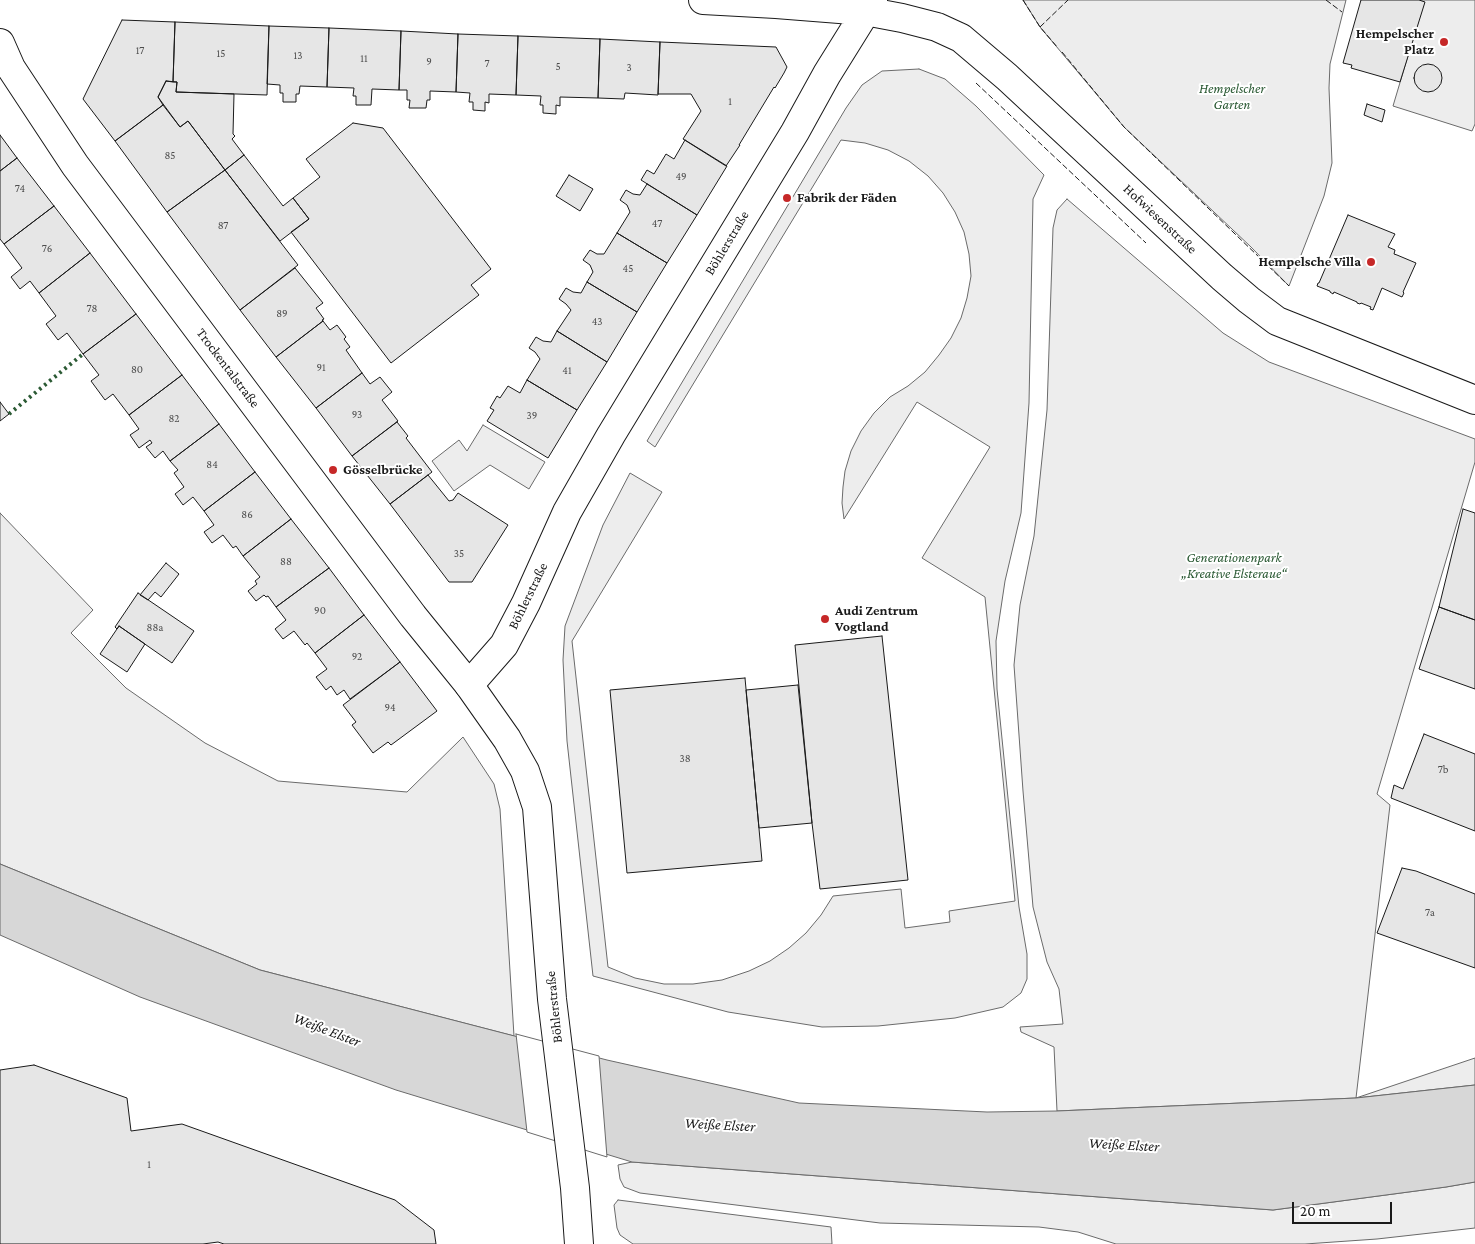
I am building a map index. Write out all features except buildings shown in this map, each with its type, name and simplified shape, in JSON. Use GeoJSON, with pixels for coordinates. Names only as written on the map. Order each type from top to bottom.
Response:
{"type":"FeatureCollection","features":[{"type":"Feature","properties":{"kind":"street","name":"Hofwiesenstraße"},"geometry":{"type":"LineString","coordinates":[[703,0],[869,6],[902,18],[937,27],[961,38],[1007,77],[1222,277],[1277,321],[1475,400]]}},
{"type":"Feature","properties":{"kind":"street","name":"Böhlerstraße"},"geometry":{"type":"LineString","coordinates":[[579,1244],[575,1188],[552,999],[537,807],[525,771],[512,747],[468,685],[504,644],[526,603],[567,512],[869,6]]}},
{"type":"Feature","properties":{"kind":"street","name":"Trockentalstraße"},"geometry":{"type":"LineString","coordinates":[[0,43],[11,68],[75,165],[468,685]]}},
{"type":"Feature","properties":{"kind":"shaded area","name":"Hempelscher Garten"},"geometry":{"type":"Polygon","coordinates":[[[1023,0],[1346,0],[1330,64],[1332,163],[1324,196],[1289,286],[1251,247],[1124,127],[1040,27],[1023,0]]]}},
{"type":"Feature","properties":{"kind":"shaded area","name":"Hempelscher Platz"},"geometry":{"type":"Polygon","coordinates":[[[1419,0],[1475,0],[1475,124],[1472,131],[1393,106],[1424,2],[1419,0]]]}},
{"type":"Feature","properties":{"kind":"shaded area"},"geometry":{"type":"Polygon","coordinates":[[[919,69],[945,79],[976,106],[1044,175],[1033,199],[1029,403],[1021,513],[1005,581],[996,641],[997,689],[1019,907],[1027,954],[1027,979],[1021,993],[1003,1007],[955,1018],[878,1026],[822,1027],[728,1012],[593,976],[567,741],[563,660],[565,626],[603,525],[630,473],[662,492],[572,641],[608,967],[635,978],[664,984],[693,984],[722,980],[749,971],[770,961],[789,948],[806,933],[821,915],[833,896],[901,889],[905,928],[950,922],[949,911],[1015,901],[985,597],[922,558],[990,447],[917,402],[844,519],[842,503],[845,471],[851,451],[861,431],[874,413],[890,397],[908,386],[925,372],[939,355],[951,338],[961,318],[967,298],[971,276],[964,232],[955,212],[943,193],[928,176],[909,161],[888,150],[865,143],[841,140],[655,447],[647,441],[846,108],[862,85],[882,71],[919,69]]]}},
{"type":"Feature","properties":{"kind":"shaded area","name":"Generationenpark „Kreative Elsteraue“"},"geometry":{"type":"Polygon","coordinates":[[[1067,199],[1223,333],[1269,362],[1475,439],[1475,462],[1377,794],[1390,805],[1356,1098],[1057,1111],[1054,1047],[1021,1032],[1020,1027],[1063,1024],[1059,989],[1047,962],[1033,907],[1014,665],[1020,605],[1034,536],[1047,410],[1053,228],[1057,210],[1067,199]]]}},
{"type":"Feature","properties":{"kind":"shaded area"},"geometry":{"type":"Polygon","coordinates":[[[483,425],[545,462],[529,489],[490,465],[454,491],[432,461],[459,440],[467,451],[483,425]]]}},
{"type":"Feature","properties":{"kind":"shaded area"},"geometry":{"type":"Polygon","coordinates":[[[0,513],[93,610],[71,633],[126,688],[205,743],[278,781],[407,792],[463,737],[494,784],[500,809],[514,1036],[260,970],[0,864],[0,513]]]}},
{"type":"Feature","properties":{"kind":"shaded area"},"geometry":{"type":"Polygon","coordinates":[[[1475,1058],[1475,1085],[1356,1098],[1475,1058]]]}},
{"type":"Feature","properties":{"kind":"shaded area"},"geometry":{"type":"Polygon","coordinates":[[[632,1162],[1273,1210],[1475,1182],[1475,1228],[1377,1239],[1305,1244],[1116,1244],[1078,1232],[1039,1227],[880,1223],[640,1193],[624,1187],[620,1179],[618,1165],[632,1162]]]}},
{"type":"Feature","properties":{"kind":"shaded area"},"geometry":{"type":"Polygon","coordinates":[[[618,1200],[831,1227],[832,1244],[633,1244],[620,1235],[617,1228],[614,1205],[618,1200]]]}},
{"type":"Feature","properties":{"kind":"water","name":"Weiße Elster"},"geometry":{"type":"Polygon","coordinates":[[[0,864],[260,970],[607,1060],[799,1103],[987,1112],[1057,1111],[1356,1098],[1475,1085],[1475,1182],[1273,1210],[632,1162],[396,1090],[140,997],[0,935],[0,864]]]}},
{"type":"Feature","properties":{"kind":"pier"},"geometry":{"type":"Polygon","coordinates":[[[516,1034],[599,1056],[607,1157],[527,1132],[516,1034]]]}},
{"type":"Feature","properties":{"kind":"hedge"},"geometry":{"type":"LineString","coordinates":[[9,414],[83,354]]}},
{"type":"Feature","properties":{"kind":"fence"},"geometry":{"type":"LineString","coordinates":[[1023,0],[1040,27],[1058,48]]}},
{"type":"Feature","properties":{"kind":"fence"},"geometry":{"type":"LineString","coordinates":[[1040,27],[1068,0]]}},
{"type":"Feature","properties":{"kind":"fence"},"geometry":{"type":"LineString","coordinates":[[1326,0],[1342,12]]}},
{"type":"Feature","properties":{"kind":"fence"},"geometry":{"type":"LineString","coordinates":[[1062,52],[1124,127],[1289,286]]}},
{"type":"Feature","properties":{"kind":"fence"},"geometry":{"type":"LineString","coordinates":[[976,83],[1146,243]]}},
{"type":"Feature","properties":{"kind":"place","name":"Hempelscher Platz"},"geometry":{"type":"Point","coordinates":[1444,42]}},
{"type":"Feature","properties":{"kind":"place","name":"Fabrik der Fäden"},"geometry":{"type":"Point","coordinates":[787,198]}},
{"type":"Feature","properties":{"kind":"place","name":"Hempelsche Villa"},"geometry":{"type":"Point","coordinates":[1371,262]}},
{"type":"Feature","properties":{"kind":"place","name":"Gösselbrücke"},"geometry":{"type":"Point","coordinates":[333,470]}},
{"type":"Feature","properties":{"kind":"place","name":"Audi Zentrum Vogtland"},"geometry":{"type":"Point","coordinates":[825,619]}}]}
